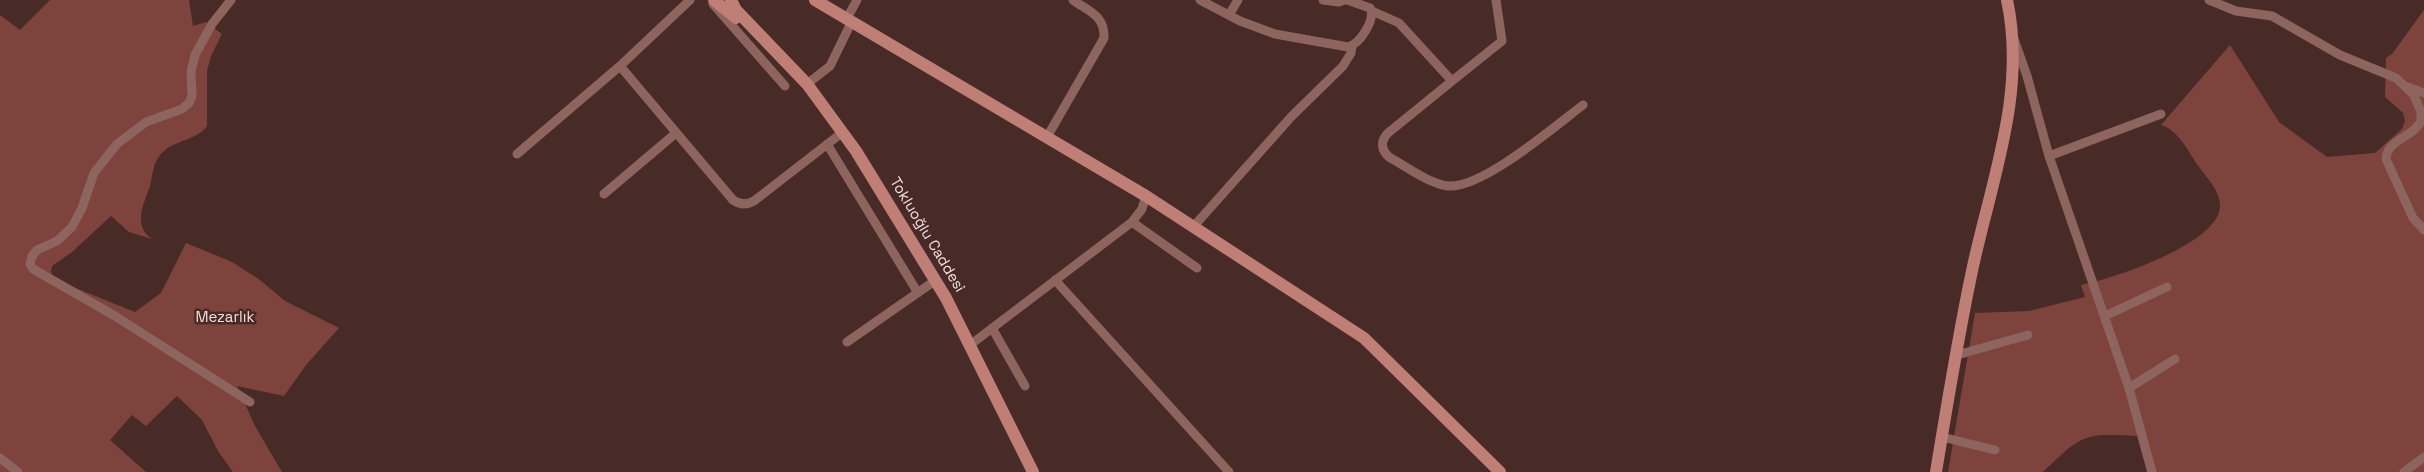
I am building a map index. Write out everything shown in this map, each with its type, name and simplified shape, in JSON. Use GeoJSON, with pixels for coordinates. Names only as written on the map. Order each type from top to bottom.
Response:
{"type":"FeatureCollection","features":[{"type":"Feature","properties":{"kind":"street"},"geometry":{"type":"LineString","coordinates":[[231,0],[212,24],[195,56],[191,72],[192,96],[189,103],[182,109],[146,122],[118,144],[94,172],[82,208],[72,227],[57,241],[37,250],[32,256],[30,264],[34,269],[116,316],[250,402]]}},
{"type":"Feature","properties":{"kind":"street"},"geometry":{"type":"LineString","coordinates":[[517,154],[620,66],[690,0]]}},
{"type":"Feature","properties":{"kind":"street"},"geometry":{"type":"LineString","coordinates":[[713,0],[723,17],[785,86]]}},
{"type":"Feature","properties":{"kind":"street","name":"Tokluoğlu Caddesi"},"geometry":{"type":"LineString","coordinates":[[713,0],[760,36]]}},
{"type":"Feature","properties":{"kind":"street","name":"Tokluoğlu Caddesi"},"geometry":{"type":"LineString","coordinates":[[731,0],[736,10],[807,84],[843,132],[936,280],[1033,472]]}},
{"type":"Feature","properties":{"kind":"street"},"geometry":{"type":"LineString","coordinates":[[815,0],[1146,196],[1364,338],[1500,472]]}},
{"type":"Feature","properties":{"kind":"street"},"geometry":{"type":"LineString","coordinates":[[807,84],[830,66],[857,0]]}},
{"type":"Feature","properties":{"kind":"street"},"geometry":{"type":"LineString","coordinates":[[1047,137],[1104,38],[1103,25],[1098,16],[1073,0]]}},
{"type":"Feature","properties":{"kind":"street"},"geometry":{"type":"LineString","coordinates":[[1200,0],[1229,15],[1275,34],[1352,46]]}},
{"type":"Feature","properties":{"kind":"street"},"geometry":{"type":"LineString","coordinates":[[1229,15],[1238,0]]}},
{"type":"Feature","properties":{"kind":"street"},"geometry":{"type":"LineString","coordinates":[[1323,0],[1339,2],[1346,0],[1370,8],[1372,11],[1399,23],[1452,81]]}},
{"type":"Feature","properties":{"kind":"street"},"geometry":{"type":"LineString","coordinates":[[1496,0],[1502,41],[1388,133],[1382,144],[1384,151],[1389,157],[1444,185],[1463,185],[1476,180],[1510,160],[1583,105]]}},
{"type":"Feature","properties":{"kind":"street"},"geometry":{"type":"LineString","coordinates":[[1936,472],[1974,264],[1998,171],[2007,126],[2012,84],[2012,36],[2007,0]]}},
{"type":"Feature","properties":{"kind":"street"},"geometry":{"type":"LineString","coordinates":[[2209,0],[2236,11],[2272,16],[2340,55],[2396,78],[2407,86],[2424,93]]}},
{"type":"Feature","properties":{"kind":"street"},"geometry":{"type":"LineString","coordinates":[[1194,226],[1291,117],[1343,66],[1351,53],[1352,46],[1372,19],[1372,11]]}},
{"type":"Feature","properties":{"kind":"street"},"geometry":{"type":"LineString","coordinates":[[2012,36],[2027,76],[2049,156],[2129,388],[2152,472]]}},
{"type":"Feature","properties":{"kind":"street"},"geometry":{"type":"LineString","coordinates":[[620,66],[733,200],[743,204],[754,201],[843,132]]}},
{"type":"Feature","properties":{"kind":"street"},"geometry":{"type":"LineString","coordinates":[[2407,86],[2418,102],[2421,121],[2412,133],[2391,146],[2386,159],[2413,218],[2424,230]]}},
{"type":"Feature","properties":{"kind":"street"},"geometry":{"type":"LineString","coordinates":[[2049,156],[2161,114]]}},
{"type":"Feature","properties":{"kind":"street"},"geometry":{"type":"LineString","coordinates":[[604,194],[676,133]]}},
{"type":"Feature","properties":{"kind":"street"},"geometry":{"type":"LineString","coordinates":[[827,144],[918,293]]}},
{"type":"Feature","properties":{"kind":"street"},"geometry":{"type":"LineString","coordinates":[[970,345],[1132,222],[1142,209],[1146,196]]}},
{"type":"Feature","properties":{"kind":"street"},"geometry":{"type":"LineString","coordinates":[[1132,222],[1197,268]]}},
{"type":"Feature","properties":{"kind":"street"},"geometry":{"type":"LineString","coordinates":[[847,342],[936,280]]}},
{"type":"Feature","properties":{"kind":"street"},"geometry":{"type":"LineString","coordinates":[[1055,280],[1229,472]]}},
{"type":"Feature","properties":{"kind":"street"},"geometry":{"type":"LineString","coordinates":[[2105,316],[2167,287]]}},
{"type":"Feature","properties":{"kind":"street"},"geometry":{"type":"LineString","coordinates":[[992,328],[1025,386]]}},
{"type":"Feature","properties":{"kind":"street"},"geometry":{"type":"LineString","coordinates":[[1957,355],[2028,335]]}},
{"type":"Feature","properties":{"kind":"street"},"geometry":{"type":"LineString","coordinates":[[2129,388],[2175,359]]}},
{"type":"Feature","properties":{"kind":"street"},"geometry":{"type":"LineString","coordinates":[[1942,437],[1995,450]]}},
{"type":"Feature","properties":{"kind":"street"},"geometry":{"type":"LineString","coordinates":[[2404,472],[2424,457]]}},
{"type":"Feature","properties":{"kind":"street"},"geometry":{"type":"LineString","coordinates":[[0,458],[18,472]]}},
{"type":"Feature","properties":{"kind":"green space","name":"Mezarlık"},"geometry":{"type":"Polygon","coordinates":[[[50,0],[189,0],[193,26],[206,22],[222,34],[211,56],[207,71],[207,126],[198,134],[169,147],[160,155],[154,167],[141,214],[142,227],[152,239],[129,232],[111,216],[72,252],[52,266],[51,272],[54,278],[63,283],[135,312],[161,293],[186,243],[232,262],[260,280],[285,301],[339,328],[306,365],[284,396],[237,386],[255,426],[282,472],[233,472],[218,451],[202,420],[177,396],[146,426],[132,415],[110,440],[146,472],[0,472],[0,15],[20,30],[50,0]]]}},
{"type":"Feature","properties":{"kind":"green space"},"geometry":{"type":"Polygon","coordinates":[[[2424,10],[2424,472],[2147,472],[2137,436],[2105,435],[2093,436],[2075,444],[2043,472],[1948,472],[1975,313],[2029,311],[2085,297],[2081,285],[2116,275],[2161,258],[2202,234],[2215,221],[2220,207],[2216,191],[2178,137],[2161,125],[2230,45],[2279,122],[2327,157],[2375,153],[2402,129],[2405,121],[2403,113],[2385,97],[2386,58],[2392,54],[2424,10]]]}}]}
